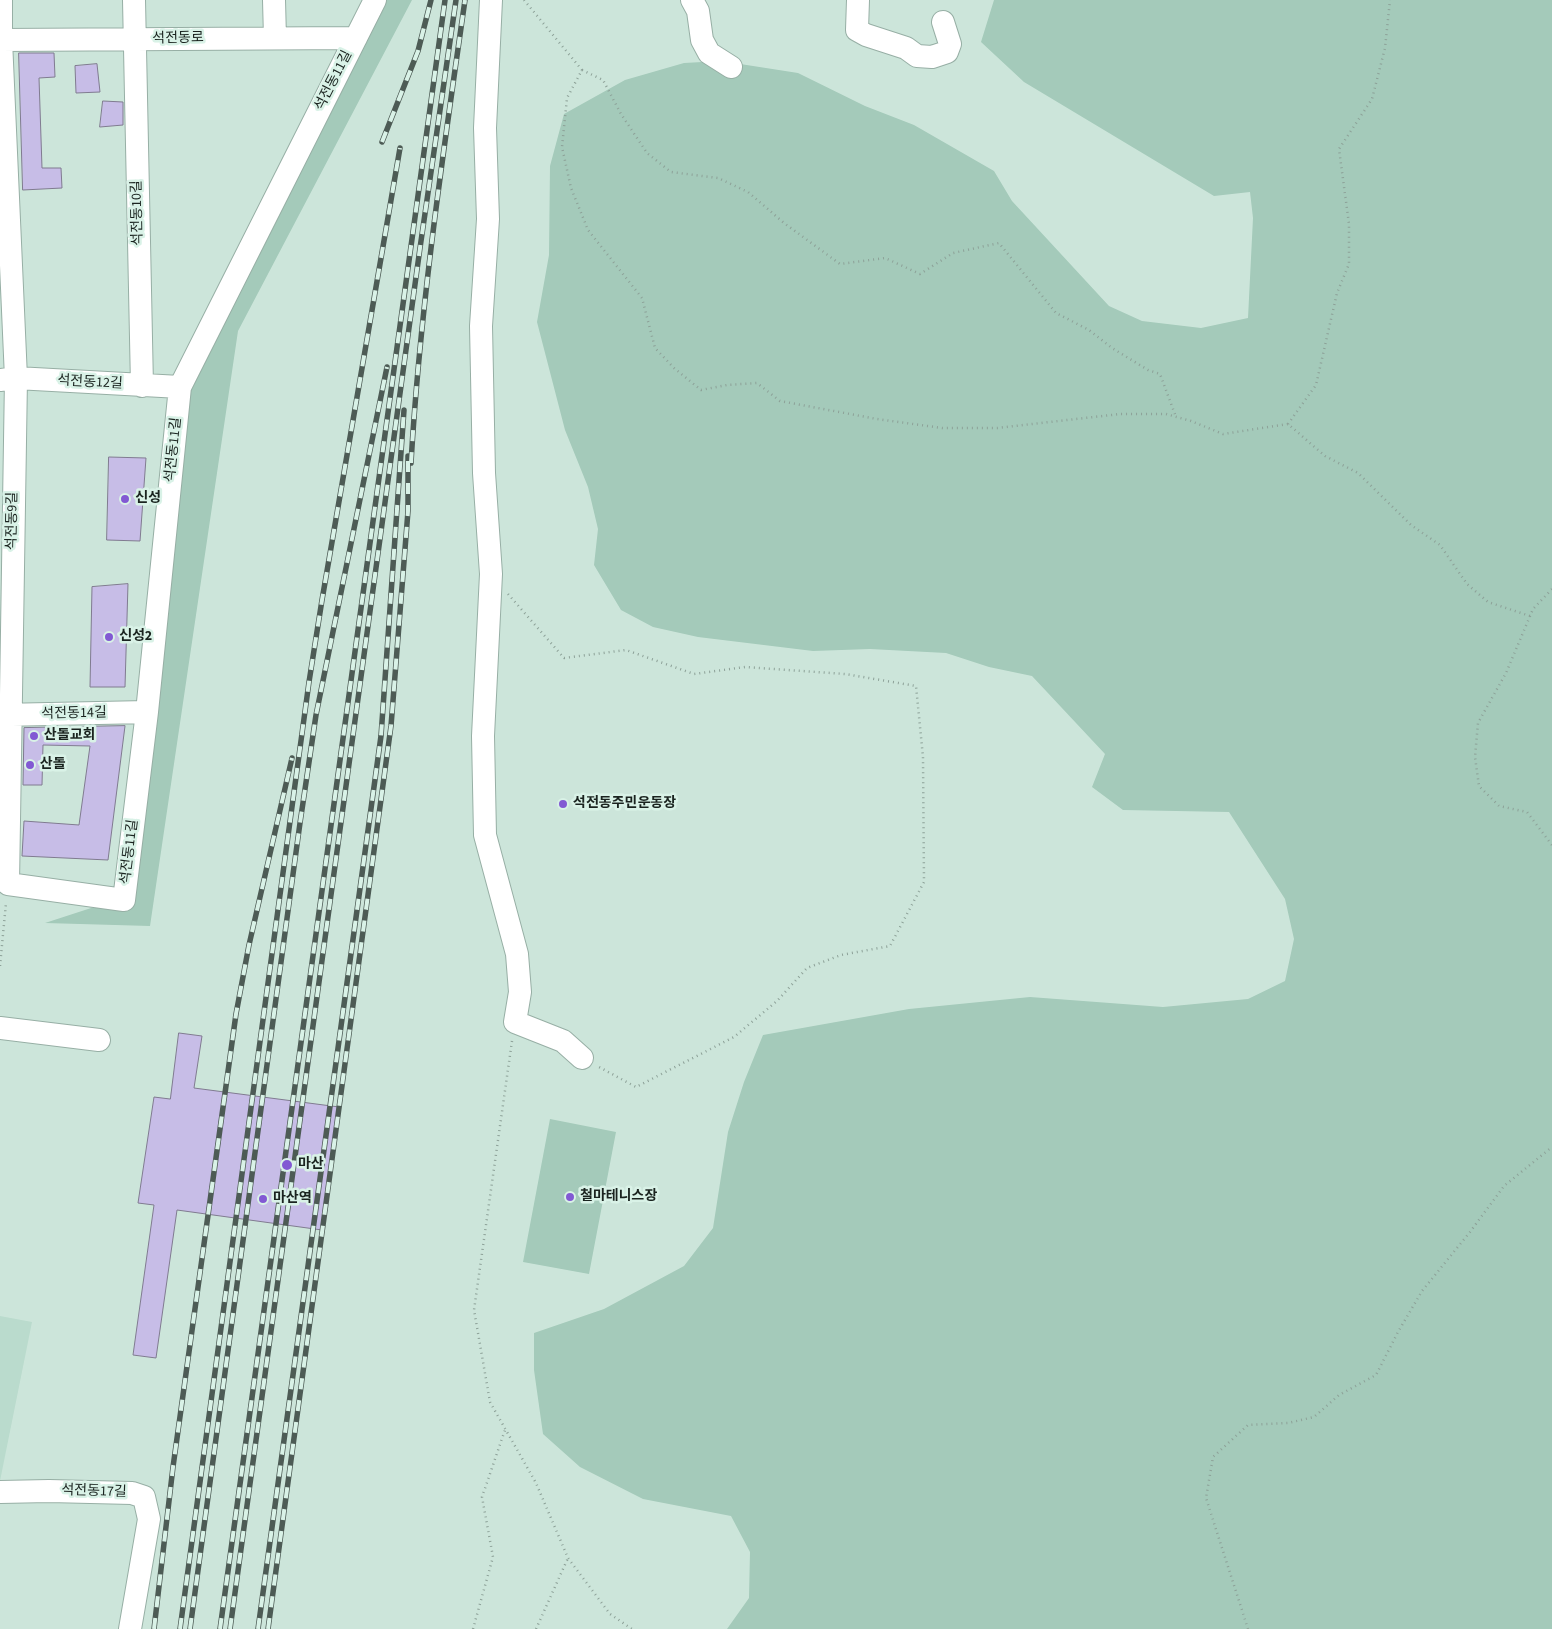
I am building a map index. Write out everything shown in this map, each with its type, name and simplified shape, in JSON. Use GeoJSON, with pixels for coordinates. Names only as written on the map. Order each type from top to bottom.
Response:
{"type":"FeatureCollection","features":[{"type":"Feature","properties":{"kind":"street","name":"석전동9길"},"geometry":{"type":"LineString","coordinates":[[1,0],[8,379],[5,715],[8,884]]}},
{"type":"Feature","properties":{"kind":"street","name":"석전동10길"},"geometry":{"type":"LineString","coordinates":[[134,0],[142,386]]}},
{"type":"Feature","properties":{"kind":"street"},"geometry":{"type":"LineString","coordinates":[[274,0],[275,38]]}},
{"type":"Feature","properties":{"kind":"street","name":"석전동11길"},"geometry":{"type":"LineString","coordinates":[[8,884],[124,900],[147,712],[180,387],[375,0]]}},
{"type":"Feature","properties":{"kind":"street"},"geometry":{"type":"LineString","coordinates":[[491,0],[486,128],[488,219],[481,326],[484,473],[491,574],[483,736],[485,834],[517,954],[520,992],[514,1022],[563,1041],[582,1058]]}},
{"type":"Feature","properties":{"kind":"street"},"geometry":{"type":"LineString","coordinates":[[692,0],[698,11],[702,40],[709,53],[731,67]]}},
{"type":"Feature","properties":{"kind":"street"},"geometry":{"type":"LineString","coordinates":[[858,0],[856,30],[906,48],[917,56],[932,57],[947,52],[950,44],[943,22]]}},
{"type":"Feature","properties":{"kind":"street","name":"석전동로"},"geometry":{"type":"LineString","coordinates":[[1,40],[356,38]]}},
{"type":"Feature","properties":{"kind":"street","name":"석전동12길"},"geometry":{"type":"LineString","coordinates":[[8,379],[180,387]]}},
{"type":"Feature","properties":{"kind":"street","name":"석전동14길"},"geometry":{"type":"LineString","coordinates":[[5,715],[147,712]]}},
{"type":"Feature","properties":{"kind":"street"},"geometry":{"type":"LineString","coordinates":[[0,1028],[99,1040]]}},
{"type":"Feature","properties":{"kind":"street","name":"석전동17길"},"geometry":{"type":"LineString","coordinates":[[0,1492],[132,1493],[144,1497],[149,1519],[130,1629]]}},
{"type":"Feature","properties":{"kind":"path"},"geometry":{"type":"LineString","coordinates":[[524,0],[582,70],[603,80],[621,114],[647,153],[671,172],[718,178],[748,192],[784,223],[840,264],[885,258],[920,274],[953,253],[999,243],[1056,313],[1089,330],[1112,348],[1148,370],[1160,374],[1176,417]]}},
{"type":"Feature","properties":{"kind":"path"},"geometry":{"type":"LineString","coordinates":[[582,70],[567,98],[562,147],[570,188],[588,230],[642,298],[655,348],[674,368],[701,390],[727,385],[757,383],[780,401],[876,419],[942,428],[997,428],[1120,414],[1166,414],[1223,434],[1288,424],[1316,385],[1337,293],[1349,264],[1349,224],[1339,149],[1372,100],[1385,48],[1390,0]]}},
{"type":"Feature","properties":{"kind":"path"},"geometry":{"type":"LineString","coordinates":[[1288,424],[1325,456],[1358,473],[1411,525],[1440,545],[1467,584],[1488,602],[1530,616]]}},
{"type":"Feature","properties":{"kind":"path"},"geometry":{"type":"LineString","coordinates":[[491,574],[564,658],[626,650],[694,674],[745,667],[845,674],[916,686],[923,757],[924,882],[890,946],[841,955],[808,968],[777,1001],[734,1037],[636,1087],[582,1058]]}},
{"type":"Feature","properties":{"kind":"path"},"geometry":{"type":"LineString","coordinates":[[1552,589],[1533,609],[1506,673],[1478,722],[1475,757],[1479,786],[1499,806],[1528,812],[1552,845]]}},
{"type":"Feature","properties":{"kind":"path"},"geometry":{"type":"LineString","coordinates":[[0,966],[8,884]]}},
{"type":"Feature","properties":{"kind":"path"},"geometry":{"type":"LineString","coordinates":[[514,1022],[474,1310],[490,1402],[536,1483],[568,1558],[610,1614],[632,1629]]}},
{"type":"Feature","properties":{"kind":"path"},"geometry":{"type":"LineString","coordinates":[[1248,1629],[1206,1498],[1213,1457],[1248,1425],[1288,1423],[1314,1417],[1339,1395],[1376,1375],[1422,1291],[1470,1232],[1504,1186],[1552,1147]]}},
{"type":"Feature","properties":{"kind":"path"},"geometry":{"type":"LineString","coordinates":[[473,1629],[493,1557],[482,1497],[505,1430]]}},
{"type":"Feature","properties":{"kind":"path"},"geometry":{"type":"LineString","coordinates":[[536,1629],[568,1558]]}},
{"type":"Feature","properties":{"kind":"shaded area"},"geometry":{"type":"Polygon","coordinates":[[[379,0],[412,0],[238,331],[150,926],[45,923],[128,896],[191,368],[379,0]]]}},
{"type":"Feature","properties":{"kind":"shaded area"},"geometry":{"type":"Polygon","coordinates":[[[994,0],[1552,0],[1552,1629],[727,1629],[749,1598],[750,1552],[731,1516],[643,1499],[580,1467],[543,1434],[534,1370],[534,1333],[604,1309],[684,1266],[713,1228],[728,1132],[744,1082],[763,1035],[909,1009],[1030,997],[1163,1007],[1248,999],[1285,981],[1294,939],[1285,899],[1229,812],[1123,810],[1092,787],[1105,754],[1032,676],[989,667],[946,653],[870,649],[813,651],[698,637],[653,627],[621,610],[594,565],[598,529],[588,487],[565,430],[537,322],[549,255],[550,166],[564,114],[625,80],[684,63],[721,61],[798,73],[865,106],[914,125],[994,171],[1012,201],[1109,306],[1142,321],[1201,328],[1248,318],[1253,218],[1250,192],[1214,196],[1024,82],[981,42],[994,0]]]}},
{"type":"Feature","properties":{"kind":"shaded area","name":"철마테니스장"},"geometry":{"type":"Polygon","coordinates":[[[550,1119],[616,1132],[589,1274],[523,1262],[550,1119]]]}},
{"type":"Feature","properties":{"kind":"shaded area"},"geometry":{"type":"Polygon","coordinates":[[[0,1316],[32,1322],[0,1481],[0,1316]]]}},
{"type":"Feature","properties":{"kind":"building"},"geometry":{"type":"Polygon","coordinates":[[[19,53],[54,53],[55,77],[39,78],[42,168],[61,168],[62,188],[23,190],[19,53]]]}},
{"type":"Feature","properties":{"kind":"building"},"geometry":{"type":"Polygon","coordinates":[[[97,64],[100,92],[76,93],[75,66],[97,64]]]}},
{"type":"Feature","properties":{"kind":"building"},"geometry":{"type":"Polygon","coordinates":[[[103,101],[123,102],[123,125],[100,127],[103,101]]]}},
{"type":"Feature","properties":{"kind":"building","name":"신성"},"geometry":{"type":"Polygon","coordinates":[[[109,457],[146,458],[140,541],[107,540],[109,457]]]}},
{"type":"Feature","properties":{"kind":"building","name":"신성2"},"geometry":{"type":"Polygon","coordinates":[[[128,584],[125,687],[90,687],[92,587],[128,584]]]}},
{"type":"Feature","properties":{"kind":"building"},"geometry":{"type":"Polygon","coordinates":[[[125,726],[108,860],[22,856],[24,821],[79,825],[90,746],[43,745],[42,785],[23,785],[24,728],[125,726]]]}},
{"type":"Feature","properties":{"kind":"building","name":"마산역"},"geometry":{"type":"Polygon","coordinates":[[[179,1033],[202,1036],[194,1088],[339,1107],[322,1230],[177,1210],[156,1358],[133,1355],[154,1205],[138,1203],[154,1097],[170,1099],[179,1033]]]}},
{"type":"Feature","properties":{"kind":"railway"},"geometry":{"type":"LineString","coordinates":[[382,142],[418,51],[431,0]]}},
{"type":"Feature","properties":{"kind":"railway"},"geometry":{"type":"LineString","coordinates":[[220,1629],[445,0]]}},
{"type":"Feature","properties":{"kind":"railway"},"geometry":{"type":"LineString","coordinates":[[230,1629],[420,248],[456,0]]}},
{"type":"Feature","properties":{"kind":"railway"},"geometry":{"type":"LineString","coordinates":[[411,463],[426,289],[465,0]]}},
{"type":"Feature","properties":{"kind":"railway"},"geometry":{"type":"LineString","coordinates":[[180,1629],[309,682],[400,148]]}},
{"type":"Feature","properties":{"kind":"railway"},"geometry":{"type":"LineString","coordinates":[[190,1629],[316,715],[387,367]]}},
{"type":"Feature","properties":{"kind":"railway"},"geometry":{"type":"LineString","coordinates":[[258,1629],[381,736],[404,410]]}},
{"type":"Feature","properties":{"kind":"railway"},"geometry":{"type":"LineString","coordinates":[[268,1629],[391,726],[408,511],[408,456]]}},
{"type":"Feature","properties":{"kind":"railway"},"geometry":{"type":"LineString","coordinates":[[154,1629],[173,1467],[236,1014],[249,945],[292,758]]}},
{"type":"Feature","properties":{"kind":"place","name":"신성"},"geometry":{"type":"Point","coordinates":[125,499]}},
{"type":"Feature","properties":{"kind":"place","name":"신성2"},"geometry":{"type":"Point","coordinates":[109,637]}},
{"type":"Feature","properties":{"kind":"place","name":"산돌교회"},"geometry":{"type":"Point","coordinates":[34,736]}},
{"type":"Feature","properties":{"kind":"place","name":"산돌"},"geometry":{"type":"Point","coordinates":[30,765]}},
{"type":"Feature","properties":{"kind":"place","name":"석전동주민운동장"},"geometry":{"type":"Point","coordinates":[563,804]}},
{"type":"Feature","properties":{"kind":"place","name":"마산"},"geometry":{"type":"Point","coordinates":[287,1165]}},
{"type":"Feature","properties":{"kind":"place","name":"철마테니스장"},"geometry":{"type":"Point","coordinates":[570,1197]}},
{"type":"Feature","properties":{"kind":"place","name":"마산역"},"geometry":{"type":"Point","coordinates":[263,1199]}}]}
